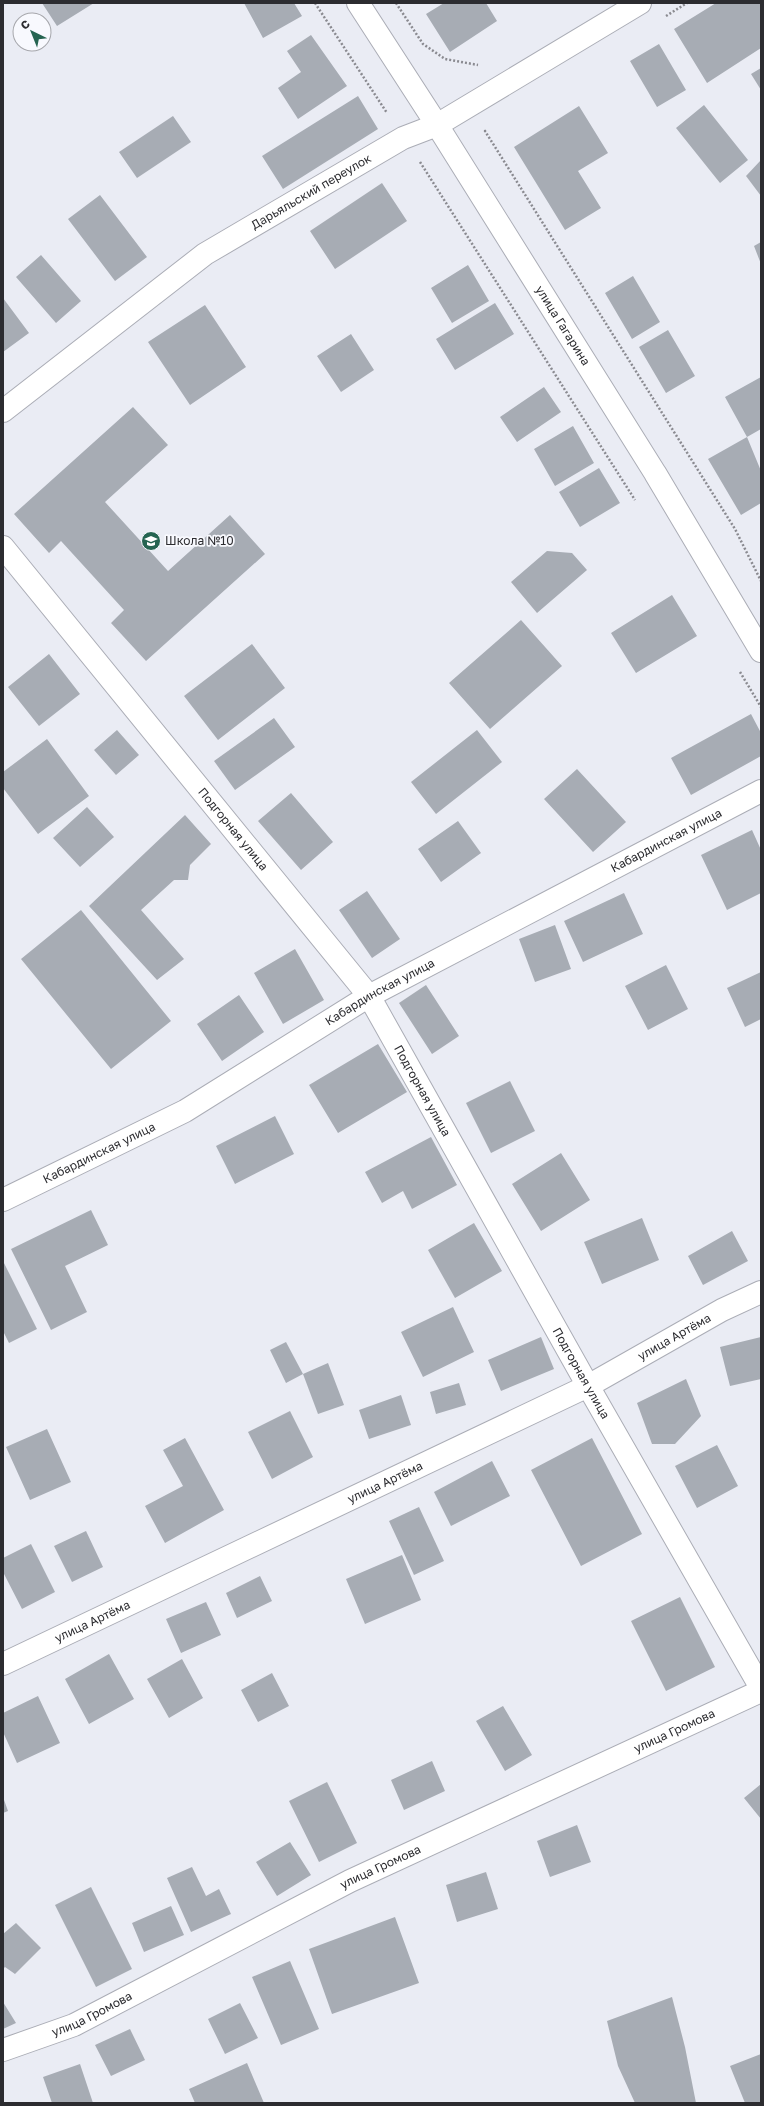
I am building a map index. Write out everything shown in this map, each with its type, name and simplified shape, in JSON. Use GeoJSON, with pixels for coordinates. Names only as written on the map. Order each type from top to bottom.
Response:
{"type":"FeatureCollection","features":[{"type":"Feature","properties":{"kind":"street","name":"улица Гагарина"},"geometry":{"type":"LineString","coordinates":[[358,3],[437,125],[655,473],[761,651]]}},
{"type":"Feature","properties":{"kind":"street","name":"Дарьяльский переулок"},"geometry":{"type":"LineString","coordinates":[[3,411],[205,254],[403,138],[437,125],[640,3]]}},
{"type":"Feature","properties":{"kind":"street","name":"Подгорная улица"},"geometry":{"type":"LineString","coordinates":[[3,548],[369,996],[588,1386],[761,1688]]}},
{"type":"Feature","properties":{"kind":"street","name":"Кабардинская улица"},"geometry":{"type":"LineString","coordinates":[[3,1200],[185,1111],[369,996],[761,790]]}},
{"type":"Feature","properties":{"kind":"street","name":"улица Артёма"},"geometry":{"type":"LineString","coordinates":[[3,1664],[588,1386],[722,1310],[761,1292]]}},
{"type":"Feature","properties":{"kind":"street","name":"улица Громова"},"geometry":{"type":"LineString","coordinates":[[3,2050],[74,2025],[350,1881],[761,1691]]}},
{"type":"Feature","properties":{"kind":"path"},"geometry":{"type":"LineString","coordinates":[[315,3],[639,506]]}},
{"type":"Feature","properties":{"kind":"path"},"geometry":{"type":"LineString","coordinates":[[396,3],[423,44],[445,59],[484,66]]}},
{"type":"Feature","properties":{"kind":"path"},"geometry":{"type":"LineString","coordinates":[[660,20],[687,3]]}},
{"type":"Feature","properties":{"kind":"path"},"geometry":{"type":"LineString","coordinates":[[492,127],[485,131],[736,529],[761,581]]}},
{"type":"Feature","properties":{"kind":"path"},"geometry":{"type":"LineString","coordinates":[[736,667],[761,707]]}},
{"type":"Feature","properties":{"kind":"building"},"geometry":{"type":"Polygon","coordinates":[[[42,3],[94,3],[57,26],[52,18],[52,12],[48,12],[42,3]]]}},
{"type":"Feature","properties":{"kind":"building"},"geometry":{"type":"Polygon","coordinates":[[[244,3],[294,3],[302,16],[263,38],[244,3]]]}},
{"type":"Feature","properties":{"kind":"building"},"geometry":{"type":"Polygon","coordinates":[[[444,3],[486,3],[497,21],[450,52],[426,14],[444,3]]]}},
{"type":"Feature","properties":{"kind":"building"},"geometry":{"type":"Polygon","coordinates":[[[716,3],[761,3],[761,48],[707,83],[674,29],[716,3]]]}},
{"type":"Feature","properties":{"kind":"building"},"geometry":{"type":"Polygon","coordinates":[[[311,35],[347,86],[298,119],[278,88],[301,72],[287,51],[311,35]]]}},
{"type":"Feature","properties":{"kind":"building"},"geometry":{"type":"Polygon","coordinates":[[[659,44],[686,90],[657,107],[630,61],[659,44]]]}},
{"type":"Feature","properties":{"kind":"building"},"geometry":{"type":"Polygon","coordinates":[[[761,68],[761,90],[751,74],[761,68]]]}},
{"type":"Feature","properties":{"kind":"building"},"geometry":{"type":"Polygon","coordinates":[[[358,96],[378,129],[283,189],[262,156],[358,96]]]}},
{"type":"Feature","properties":{"kind":"building"},"geometry":{"type":"Polygon","coordinates":[[[704,105],[748,160],[720,183],[676,128],[704,105]]]}},
{"type":"Feature","properties":{"kind":"building"},"geometry":{"type":"Polygon","coordinates":[[[579,106],[608,153],[578,171],[601,208],[565,230],[514,147],[579,106]]]}},
{"type":"Feature","properties":{"kind":"building"},"geometry":{"type":"Polygon","coordinates":[[[173,116],[191,142],[137,178],[119,152],[173,116]]]}},
{"type":"Feature","properties":{"kind":"building"},"geometry":{"type":"Polygon","coordinates":[[[761,160],[761,196],[746,176],[761,160]]]}},
{"type":"Feature","properties":{"kind":"building"},"geometry":{"type":"Polygon","coordinates":[[[382,183],[407,221],[335,269],[310,231],[382,183]]]}},
{"type":"Feature","properties":{"kind":"building"},"geometry":{"type":"Polygon","coordinates":[[[100,195],[147,257],[115,281],[68,219],[100,195]]]}},
{"type":"Feature","properties":{"kind":"building"},"geometry":{"type":"Polygon","coordinates":[[[761,242],[761,264],[754,246],[761,242]]]}},
{"type":"Feature","properties":{"kind":"building"},"geometry":{"type":"Polygon","coordinates":[[[41,255],[81,301],[56,323],[16,277],[41,255]]]}},
{"type":"Feature","properties":{"kind":"building"},"geometry":{"type":"Polygon","coordinates":[[[468,265],[489,301],[452,323],[431,288],[468,265]]]}},
{"type":"Feature","properties":{"kind":"building"},"geometry":{"type":"Polygon","coordinates":[[[633,276],[660,322],[632,339],[605,293],[633,276]]]}},
{"type":"Feature","properties":{"kind":"building"},"geometry":{"type":"Polygon","coordinates":[[[3,298],[29,333],[3,352],[3,298]]]}},
{"type":"Feature","properties":{"kind":"building"},"geometry":{"type":"Polygon","coordinates":[[[495,303],[514,334],[455,370],[436,339],[495,303]]]}},
{"type":"Feature","properties":{"kind":"building"},"geometry":{"type":"Polygon","coordinates":[[[205,305],[246,367],[190,405],[148,342],[205,305]]]}},
{"type":"Feature","properties":{"kind":"building"},"geometry":{"type":"Polygon","coordinates":[[[668,330],[695,376],[666,393],[639,347],[668,330]]]}},
{"type":"Feature","properties":{"kind":"building"},"geometry":{"type":"Polygon","coordinates":[[[351,334],[374,370],[341,392],[317,356],[351,334]]]}},
{"type":"Feature","properties":{"kind":"building"},"geometry":{"type":"Polygon","coordinates":[[[761,377],[761,429],[747,437],[725,397],[761,377]]]}},
{"type":"Feature","properties":{"kind":"building"},"geometry":{"type":"Polygon","coordinates":[[[544,387],[561,412],[517,442],[500,417],[544,387]]]}},
{"type":"Feature","properties":{"kind":"building"},"geometry":{"type":"Polygon","coordinates":[[[133,407],[168,445],[105,502],[168,571],[230,515],[265,554],[146,661],[111,623],[124,610],[61,541],[49,553],[14,514],[133,407]]]}},
{"type":"Feature","properties":{"kind":"building"},"geometry":{"type":"Polygon","coordinates":[[[573,426],[594,463],[555,486],[534,449],[573,426]]]}},
{"type":"Feature","properties":{"kind":"building"},"geometry":{"type":"Polygon","coordinates":[[[747,437],[761,471],[761,503],[741,515],[708,459],[747,437]]]}},
{"type":"Feature","properties":{"kind":"building"},"geometry":{"type":"Polygon","coordinates":[[[599,468],[620,503],[580,527],[559,492],[599,468]]]}},
{"type":"Feature","properties":{"kind":"building"},"geometry":{"type":"Polygon","coordinates":[[[547,551],[572,553],[587,570],[537,613],[511,582],[547,551]]]}},
{"type":"Feature","properties":{"kind":"building"},"geometry":{"type":"Polygon","coordinates":[[[672,595],[697,636],[636,673],[611,633],[672,595]]]}},
{"type":"Feature","properties":{"kind":"building"},"geometry":{"type":"Polygon","coordinates":[[[521,620],[562,666],[490,729],[449,683],[521,620]]]}},
{"type":"Feature","properties":{"kind":"building"},"geometry":{"type":"Polygon","coordinates":[[[252,644],[285,688],[218,740],[184,696],[252,644]]]}},
{"type":"Feature","properties":{"kind":"building"},"geometry":{"type":"Polygon","coordinates":[[[49,654],[80,694],[39,726],[8,687],[49,654]]]}},
{"type":"Feature","properties":{"kind":"building"},"geometry":{"type":"Polygon","coordinates":[[[751,714],[761,733],[761,756],[691,795],[671,758],[751,714]]]}},
{"type":"Feature","properties":{"kind":"building"},"geometry":{"type":"Polygon","coordinates":[[[274,718],[295,747],[235,790],[214,761],[274,718]]]}},
{"type":"Feature","properties":{"kind":"building"},"geometry":{"type":"Polygon","coordinates":[[[117,730],[139,755],[116,775],[94,750],[117,730]]]}},
{"type":"Feature","properties":{"kind":"building"},"geometry":{"type":"Polygon","coordinates":[[[477,730],[502,762],[436,814],[411,782],[477,730]]]}},
{"type":"Feature","properties":{"kind":"building"},"geometry":{"type":"Polygon","coordinates":[[[47,739],[89,796],[38,834],[3,788],[3,772],[47,739]]]}},
{"type":"Feature","properties":{"kind":"building"},"geometry":{"type":"Polygon","coordinates":[[[577,769],[626,822],[593,852],[544,799],[577,769]]]}},
{"type":"Feature","properties":{"kind":"building"},"geometry":{"type":"Polygon","coordinates":[[[291,793],[333,842],[301,870],[258,821],[291,793]]]}},
{"type":"Feature","properties":{"kind":"building"},"geometry":{"type":"Polygon","coordinates":[[[87,807],[114,837],[80,867],[53,838],[87,807]]]}},
{"type":"Feature","properties":{"kind":"building"},"geometry":{"type":"Polygon","coordinates":[[[185,815],[211,844],[190,865],[188,880],[174,880],[141,910],[184,959],[157,980],[89,906],[185,815]]]}},
{"type":"Feature","properties":{"kind":"building"},"geometry":{"type":"Polygon","coordinates":[[[458,821],[481,853],[441,882],[418,849],[458,821]]]}},
{"type":"Feature","properties":{"kind":"building"},"geometry":{"type":"Polygon","coordinates":[[[752,830],[761,850],[761,893],[727,910],[701,855],[752,830]]]}},
{"type":"Feature","properties":{"kind":"building"},"geometry":{"type":"Polygon","coordinates":[[[367,891],[400,939],[372,958],[339,910],[367,891]]]}},
{"type":"Feature","properties":{"kind":"building"},"geometry":{"type":"Polygon","coordinates":[[[624,893],[643,934],[583,962],[564,921],[624,893]]]}},
{"type":"Feature","properties":{"kind":"building"},"geometry":{"type":"Polygon","coordinates":[[[81,910],[171,1021],[111,1069],[21,959],[81,910]]]}},
{"type":"Feature","properties":{"kind":"building"},"geometry":{"type":"Polygon","coordinates":[[[555,925],[571,969],[535,982],[519,939],[555,925]]]}},
{"type":"Feature","properties":{"kind":"building"},"geometry":{"type":"Polygon","coordinates":[[[295,949],[324,1000],[283,1024],[254,973],[295,949]]]}},
{"type":"Feature","properties":{"kind":"building"},"geometry":{"type":"Polygon","coordinates":[[[666,965],[688,1009],[648,1030],[625,986],[666,965]]]}},
{"type":"Feature","properties":{"kind":"building"},"geometry":{"type":"Polygon","coordinates":[[[761,972],[761,1019],[745,1027],[727,988],[761,972]]]}},
{"type":"Feature","properties":{"kind":"building"},"geometry":{"type":"Polygon","coordinates":[[[426,985],[459,1036],[432,1054],[399,1003],[426,985]]]}},
{"type":"Feature","properties":{"kind":"building"},"geometry":{"type":"Polygon","coordinates":[[[239,995],[264,1032],[222,1061],[197,1024],[239,995]]]}},
{"type":"Feature","properties":{"kind":"building"},"geometry":{"type":"Polygon","coordinates":[[[378,1044],[407,1092],[338,1133],[309,1085],[378,1044]]]}},
{"type":"Feature","properties":{"kind":"building"},"geometry":{"type":"Polygon","coordinates":[[[510,1081],[535,1131],[491,1153],[466,1103],[510,1081]]]}},
{"type":"Feature","properties":{"kind":"building"},"geometry":{"type":"Polygon","coordinates":[[[275,1116],[294,1154],[235,1184],[216,1146],[275,1116]]]}},
{"type":"Feature","properties":{"kind":"building"},"geometry":{"type":"Polygon","coordinates":[[[431,1137],[457,1185],[412,1209],[403,1191],[382,1203],[365,1172],[431,1137]]]}},
{"type":"Feature","properties":{"kind":"building"},"geometry":{"type":"Polygon","coordinates":[[[561,1153],[590,1200],[541,1231],[512,1184],[561,1153]]]}},
{"type":"Feature","properties":{"kind":"building"},"geometry":{"type":"Polygon","coordinates":[[[91,1210],[108,1245],[65,1266],[87,1312],[51,1330],[11,1249],[91,1210]]]}},
{"type":"Feature","properties":{"kind":"building"},"geometry":{"type":"Polygon","coordinates":[[[642,1218],[659,1260],[602,1284],[584,1242],[642,1218]]]}},
{"type":"Feature","properties":{"kind":"building"},"geometry":{"type":"Polygon","coordinates":[[[474,1223],[502,1271],[455,1298],[428,1250],[474,1223]]]}},
{"type":"Feature","properties":{"kind":"building"},"geometry":{"type":"Polygon","coordinates":[[[732,1231],[748,1261],[703,1285],[688,1256],[732,1231]]]}},
{"type":"Feature","properties":{"kind":"building"},"geometry":{"type":"Polygon","coordinates":[[[3,1261],[37,1329],[9,1343],[3,1331],[3,1261]]]}},
{"type":"Feature","properties":{"kind":"building"},"geometry":{"type":"Polygon","coordinates":[[[453,1307],[474,1352],[423,1377],[401,1332],[453,1307]]]}},
{"type":"Feature","properties":{"kind":"building"},"geometry":{"type":"Polygon","coordinates":[[[541,1337],[554,1369],[501,1391],[488,1360],[541,1337]]]}},
{"type":"Feature","properties":{"kind":"building"},"geometry":{"type":"Polygon","coordinates":[[[761,1337],[761,1379],[730,1386],[720,1347],[761,1337]]]}},
{"type":"Feature","properties":{"kind":"building"},"geometry":{"type":"Polygon","coordinates":[[[286,1342],[303,1374],[286,1383],[270,1350],[286,1342]]]}},
{"type":"Feature","properties":{"kind":"building"},"geometry":{"type":"Polygon","coordinates":[[[328,1363],[344,1405],[318,1414],[303,1374],[328,1363]]]}},
{"type":"Feature","properties":{"kind":"building"},"geometry":{"type":"Polygon","coordinates":[[[686,1379],[701,1416],[675,1444],[652,1444],[637,1403],[686,1379]]]}},
{"type":"Feature","properties":{"kind":"building"},"geometry":{"type":"Polygon","coordinates":[[[459,1383],[466,1405],[436,1414],[430,1392],[459,1383]]]}},
{"type":"Feature","properties":{"kind":"building"},"geometry":{"type":"Polygon","coordinates":[[[401,1395],[411,1425],[369,1439],[359,1410],[401,1395]]]}},
{"type":"Feature","properties":{"kind":"building"},"geometry":{"type":"Polygon","coordinates":[[[290,1411],[313,1457],[272,1479],[248,1432],[290,1411]]]}},
{"type":"Feature","properties":{"kind":"building"},"geometry":{"type":"Polygon","coordinates":[[[47,1429],[71,1482],[30,1500],[6,1447],[47,1429]]]}},
{"type":"Feature","properties":{"kind":"building"},"geometry":{"type":"Polygon","coordinates":[[[185,1438],[224,1510],[165,1543],[145,1506],[183,1486],[163,1450],[185,1438]]]}},
{"type":"Feature","properties":{"kind":"building"},"geometry":{"type":"Polygon","coordinates":[[[592,1438],[642,1534],[581,1566],[531,1470],[592,1438]]]}},
{"type":"Feature","properties":{"kind":"building"},"geometry":{"type":"Polygon","coordinates":[[[717,1445],[738,1486],[697,1508],[675,1466],[717,1445]]]}},
{"type":"Feature","properties":{"kind":"building"},"geometry":{"type":"Polygon","coordinates":[[[492,1461],[510,1496],[451,1526],[434,1492],[492,1461]]]}},
{"type":"Feature","properties":{"kind":"building"},"geometry":{"type":"Polygon","coordinates":[[[419,1507],[444,1561],[414,1575],[389,1521],[419,1507]]]}},
{"type":"Feature","properties":{"kind":"building"},"geometry":{"type":"Polygon","coordinates":[[[86,1531],[103,1567],[72,1582],[54,1546],[86,1531]]]}},
{"type":"Feature","properties":{"kind":"building"},"geometry":{"type":"Polygon","coordinates":[[[31,1544],[55,1592],[22,1609],[3,1572],[3,1558],[31,1544]]]}},
{"type":"Feature","properties":{"kind":"building"},"geometry":{"type":"Polygon","coordinates":[[[402,1555],[421,1600],[365,1624],[346,1579],[402,1555]]]}},
{"type":"Feature","properties":{"kind":"building"},"geometry":{"type":"Polygon","coordinates":[[[260,1576],[272,1601],[237,1618],[226,1593],[260,1576]]]}},
{"type":"Feature","properties":{"kind":"building"},"geometry":{"type":"Polygon","coordinates":[[[680,1597],[715,1667],[666,1691],[631,1621],[680,1597]]]}},
{"type":"Feature","properties":{"kind":"building"},"geometry":{"type":"Polygon","coordinates":[[[206,1602],[221,1635],[181,1653],[166,1619],[206,1602]]]}},
{"type":"Feature","properties":{"kind":"building"},"geometry":{"type":"Polygon","coordinates":[[[109,1654],[134,1699],[89,1724],[65,1679],[109,1654]]]}},
{"type":"Feature","properties":{"kind":"building"},"geometry":{"type":"Polygon","coordinates":[[[182,1659],[203,1698],[169,1718],[147,1679],[182,1659]]]}},
{"type":"Feature","properties":{"kind":"building"},"geometry":{"type":"Polygon","coordinates":[[[272,1673],[289,1706],[258,1722],[241,1690],[272,1673]]]}},
{"type":"Feature","properties":{"kind":"building"},"geometry":{"type":"Polygon","coordinates":[[[38,1696],[60,1743],[17,1763],[3,1732],[3,1713],[38,1696]]]}},
{"type":"Feature","properties":{"kind":"building"},"geometry":{"type":"Polygon","coordinates":[[[503,1706],[532,1755],[505,1771],[476,1721],[503,1706]]]}},
{"type":"Feature","properties":{"kind":"building"},"geometry":{"type":"Polygon","coordinates":[[[432,1761],[445,1791],[404,1810],[391,1780],[432,1761]]]}},
{"type":"Feature","properties":{"kind":"building"},"geometry":{"type":"Polygon","coordinates":[[[327,1782],[357,1843],[319,1862],[289,1801],[327,1782]]]}},
{"type":"Feature","properties":{"kind":"building"},"geometry":{"type":"Polygon","coordinates":[[[761,1784],[761,1819],[744,1798],[761,1784]]]}},
{"type":"Feature","properties":{"kind":"building"},"geometry":{"type":"Polygon","coordinates":[[[3,1797],[8,1811],[3,1813],[3,1797]]]}},
{"type":"Feature","properties":{"kind":"building"},"geometry":{"type":"Polygon","coordinates":[[[577,1825],[591,1862],[550,1877],[537,1841],[577,1825]]]}},
{"type":"Feature","properties":{"kind":"building"},"geometry":{"type":"Polygon","coordinates":[[[290,1842],[311,1875],[277,1896],[256,1862],[290,1842]]]}},
{"type":"Feature","properties":{"kind":"building"},"geometry":{"type":"Polygon","coordinates":[[[192,1867],[206,1896],[219,1889],[231,1914],[191,1932],[167,1878],[192,1867]]]}},
{"type":"Feature","properties":{"kind":"building"},"geometry":{"type":"Polygon","coordinates":[[[486,1872],[498,1909],[457,1922],[446,1885],[486,1872]]]}},
{"type":"Feature","properties":{"kind":"building"},"geometry":{"type":"Polygon","coordinates":[[[91,1887],[132,1969],[96,1987],[55,1905],[91,1887]]]}},
{"type":"Feature","properties":{"kind":"building"},"geometry":{"type":"Polygon","coordinates":[[[171,1906],[184,1935],[144,1952],[132,1923],[171,1906]]]}},
{"type":"Feature","properties":{"kind":"building"},"geometry":{"type":"Polygon","coordinates":[[[395,1917],[419,1983],[332,2014],[309,1949],[395,1917]]]}},
{"type":"Feature","properties":{"kind":"building"},"geometry":{"type":"Polygon","coordinates":[[[16,1923],[41,1948],[15,1974],[5,1967],[3,1969],[3,1934],[16,1923]]]}},
{"type":"Feature","properties":{"kind":"building"},"geometry":{"type":"Polygon","coordinates":[[[290,1961],[319,2029],[281,2045],[252,1977],[290,1961]]]}},
{"type":"Feature","properties":{"kind":"building"},"geometry":{"type":"Polygon","coordinates":[[[672,1997],[685,2047],[696,2103],[635,2103],[618,2066],[607,2021],[672,1997]]]}},
{"type":"Feature","properties":{"kind":"building"},"geometry":{"type":"Polygon","coordinates":[[[3,2002],[16,2023],[3,2029],[3,2002]]]}},
{"type":"Feature","properties":{"kind":"building"},"geometry":{"type":"Polygon","coordinates":[[[240,2003],[258,2038],[225,2054],[208,2019],[240,2003]]]}},
{"type":"Feature","properties":{"kind":"building"},"geometry":{"type":"Polygon","coordinates":[[[130,2029],[145,2060],[111,2076],[95,2045],[130,2029]]]}},
{"type":"Feature","properties":{"kind":"building"},"geometry":{"type":"Polygon","coordinates":[[[761,2054],[761,2103],[745,2103],[730,2066],[761,2054]]]}},
{"type":"Feature","properties":{"kind":"building"},"geometry":{"type":"Polygon","coordinates":[[[247,2063],[264,2103],[195,2103],[189,2089],[247,2063]]]}},
{"type":"Feature","properties":{"kind":"building"},"geometry":{"type":"Polygon","coordinates":[[[80,2064],[93,2103],[52,2103],[43,2077],[80,2064]]]}},
{"type":"Feature","properties":{"kind":"place","name":"Школа №10"},"geometry":{"type":"Point","coordinates":[151,541]}}]}
